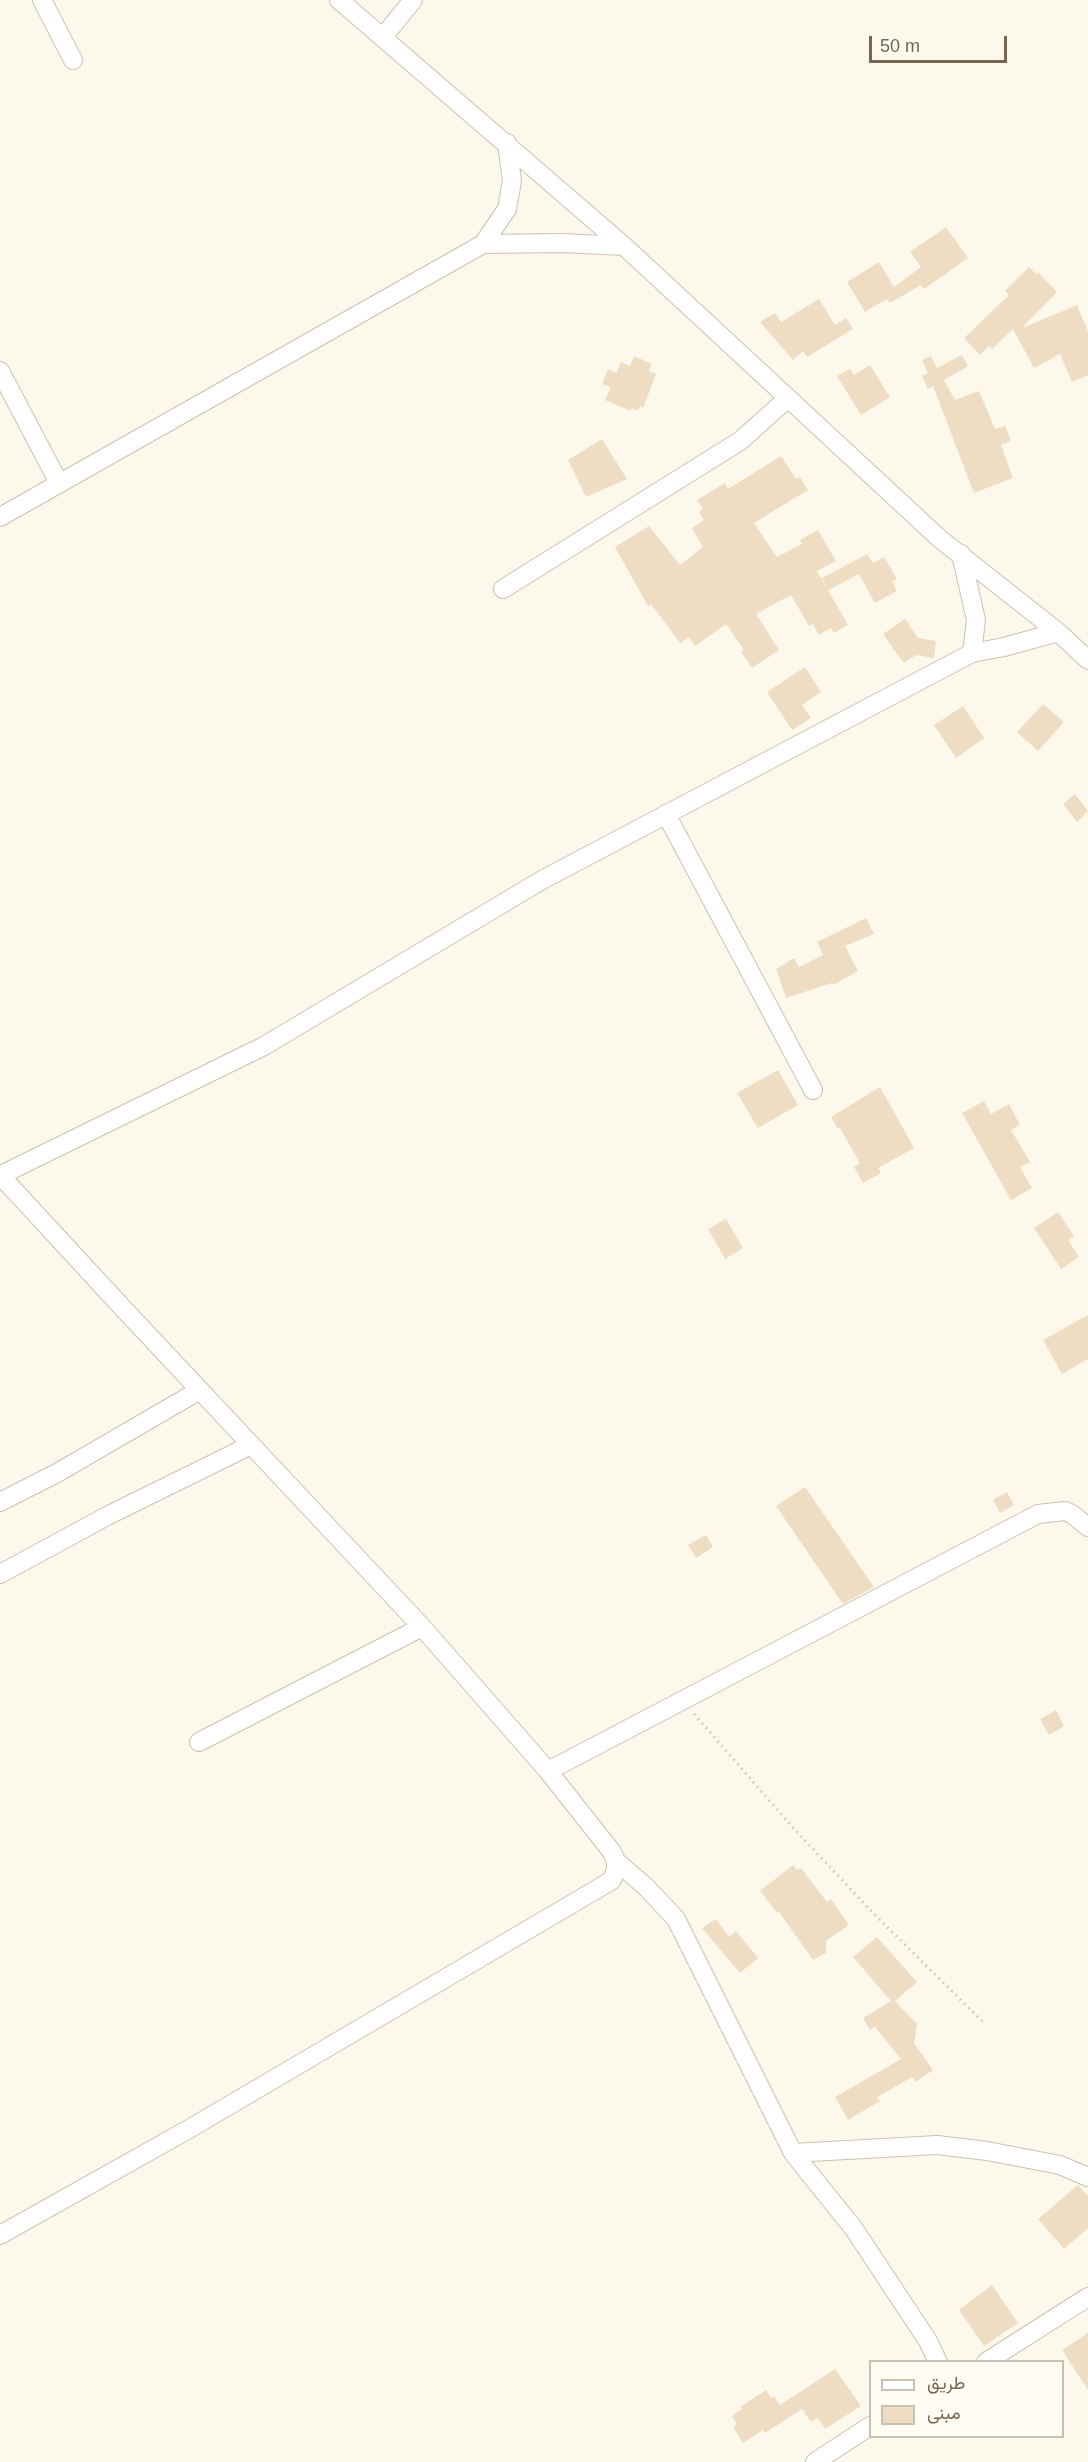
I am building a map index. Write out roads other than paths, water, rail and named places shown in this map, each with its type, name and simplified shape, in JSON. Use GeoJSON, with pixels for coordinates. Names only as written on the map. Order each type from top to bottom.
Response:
{"type":"FeatureCollection","features":[{"type":"Feature","properties":{"kind":"street"},"geometry":{"type":"LineString","coordinates":[[42,0],[73,60]]}},
{"type":"Feature","properties":{"kind":"street"},"geometry":{"type":"LineString","coordinates":[[339,0],[624,246],[940,538],[1058,632],[1088,660]]}},
{"type":"Feature","properties":{"kind":"street"},"geometry":{"type":"LineString","coordinates":[[383,37],[413,0]]}},
{"type":"Feature","properties":{"kind":"street"},"geometry":{"type":"LineString","coordinates":[[0,517],[483,244],[507,209],[512,181],[507,143]]}},
{"type":"Feature","properties":{"kind":"street"},"geometry":{"type":"LineString","coordinates":[[483,244],[562,243],[624,246]]}},
{"type":"Feature","properties":{"kind":"street"},"geometry":{"type":"LineString","coordinates":[[0,370],[59,483]]}},
{"type":"Feature","properties":{"kind":"street"},"geometry":{"type":"LineString","coordinates":[[503,589],[740,441],[788,398]]}},
{"type":"Feature","properties":{"kind":"street"},"geometry":{"type":"LineString","coordinates":[[961,554],[976,620],[972,653]]}},
{"type":"Feature","properties":{"kind":"street"},"geometry":{"type":"LineString","coordinates":[[0,2235],[189,2129],[604,1886],[612,1880],[616,1870],[616,1861],[612,1851],[548,1771],[422,1627],[0,1175],[264,1046],[542,880],[972,653],[1058,632]]}},
{"type":"Feature","properties":{"kind":"street"},"geometry":{"type":"LineString","coordinates":[[666,814],[813,1090]]}},
{"type":"Feature","properties":{"kind":"street"},"geometry":{"type":"LineString","coordinates":[[0,1502],[57,1473],[200,1390]]}},
{"type":"Feature","properties":{"kind":"street"},"geometry":{"type":"LineString","coordinates":[[0,1574],[107,1516],[251,1445]]}},
{"type":"Feature","properties":{"kind":"street"},"geometry":{"type":"LineString","coordinates":[[548,1771],[1038,1514],[1065,1511],[1088,1527]]}},
{"type":"Feature","properties":{"kind":"street"},"geometry":{"type":"LineString","coordinates":[[199,1742],[422,1627]]}},
{"type":"Feature","properties":{"kind":"street"},"geometry":{"type":"LineString","coordinates":[[616,1861],[646,1887],[676,1919],[794,2152],[854,2229],[928,2341],[938,2360]]}},
{"type":"Feature","properties":{"kind":"street"},"geometry":{"type":"LineString","coordinates":[[794,2152],[937,2145],[987,2151],[1060,2165],[1088,2177]]}},
{"type":"Feature","properties":{"kind":"street"},"geometry":{"type":"LineString","coordinates":[[988,2360],[1088,2297]]}},
{"type":"Feature","properties":{"kind":"street"},"geometry":{"type":"LineString","coordinates":[[815,2462],[869,2427]]}}]}
